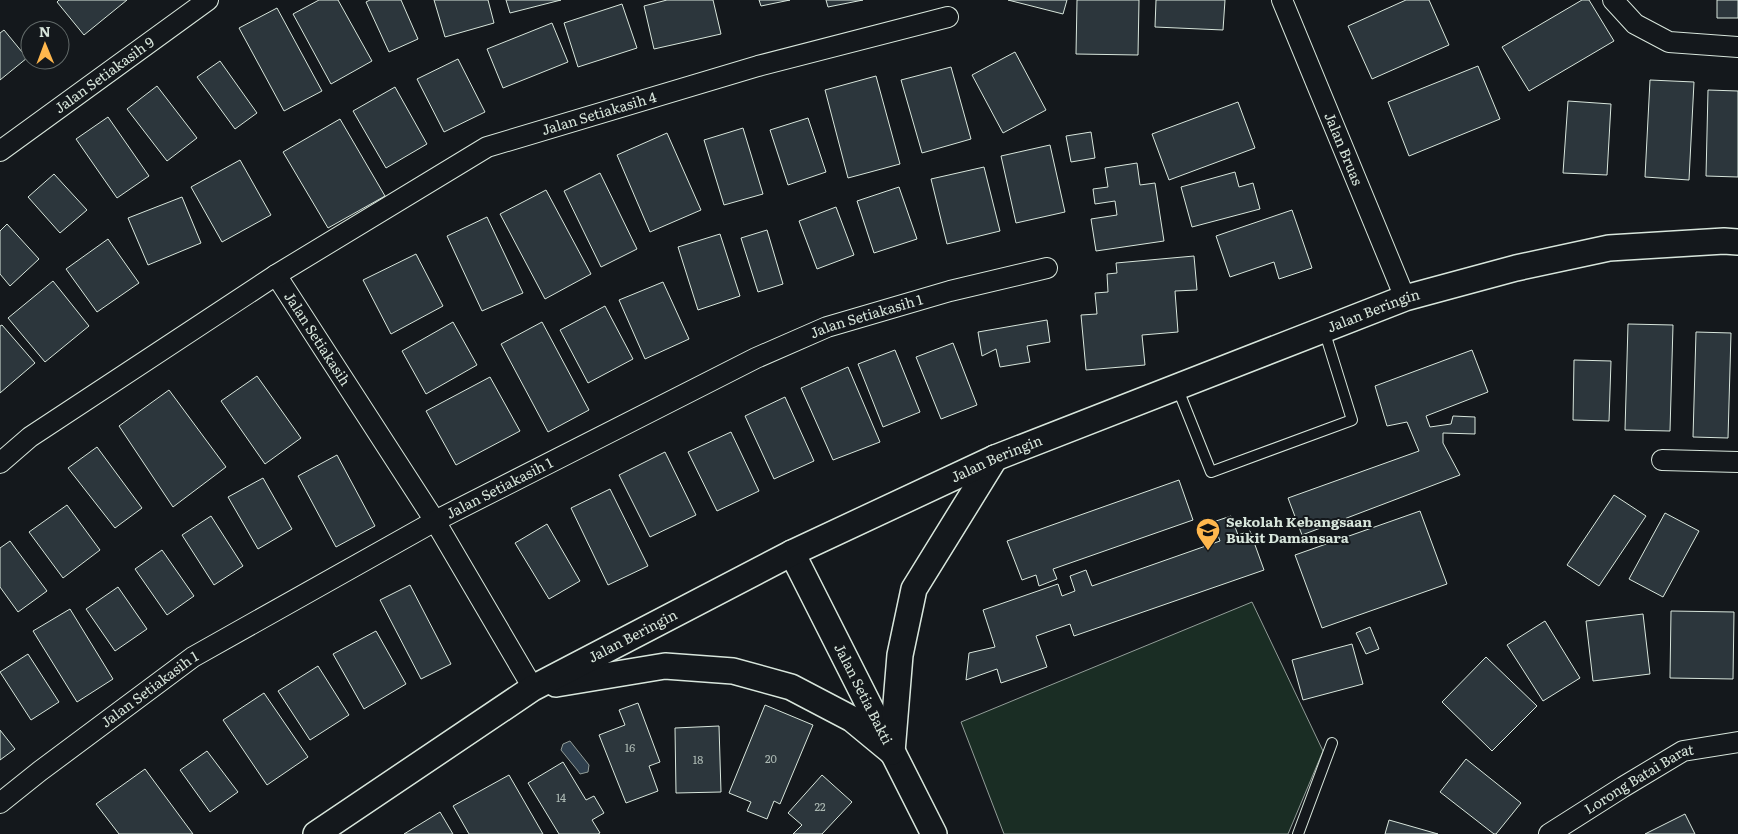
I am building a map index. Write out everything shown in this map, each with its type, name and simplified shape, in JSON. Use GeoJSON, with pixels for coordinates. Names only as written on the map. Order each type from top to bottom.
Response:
{"type":"FeatureCollection","features":[{"type":"Feature","properties":{"kind":"street","name":"Jalan Setiakasih 9"},"geometry":{"type":"LineString","coordinates":[[0,151],[208,0]]}},
{"type":"Feature","properties":{"kind":"street","name":"Jalan Bruas"},"geometry":{"type":"LineString","coordinates":[[1282,0],[1405,298]]}},
{"type":"Feature","properties":{"kind":"street"},"geometry":{"type":"LineString","coordinates":[[1613,0],[1634,24],[1669,42],[1738,47]]}},
{"type":"Feature","properties":{"kind":"street","name":"Jalan Setiakasih 4"},"geometry":{"type":"LineString","coordinates":[[276,275],[487,147],[758,66],[948,17]]}},
{"type":"Feature","properties":{"kind":"street","name":"Jalan Beringin"},"geometry":{"type":"LineString","coordinates":[[316,834],[533,688],[792,553],[995,458],[1405,298],[1516,268],[1609,248],[1724,241],[1738,242]]}},
{"type":"Feature","properties":{"kind":"street","name":"Jalan Setiakasih 1"},"geometry":{"type":"LineString","coordinates":[[0,803],[40,770],[193,657],[434,521],[756,358],[827,327],[950,291],[1047,268]]}},
{"type":"Feature","properties":{"kind":"street"},"geometry":{"type":"LineString","coordinates":[[0,463],[30,437],[276,275]]}},
{"type":"Feature","properties":{"kind":"street","name":"Jalan Setiakasih"},"geometry":{"type":"LineString","coordinates":[[276,275],[434,521],[533,688]]}},
{"type":"Feature","properties":{"kind":"street"},"geometry":{"type":"LineString","coordinates":[[892,752],[900,655],[914,589],[995,458]]}},
{"type":"Feature","properties":{"kind":"street"},"geometry":{"type":"LineString","coordinates":[[1662,460],[1738,462]]}},
{"type":"Feature","properties":{"kind":"street","name":"Jalan Setia Bakti"},"geometry":{"type":"LineString","coordinates":[[792,553],[934,834]]}},
{"type":"Feature","properties":{"kind":"street"},"geometry":{"type":"LineString","coordinates":[[533,688],[665,666],[733,671],[791,687],[852,719],[892,752]]}},
{"type":"Feature","properties":{"kind":"street","name":"Lorong Batai Barat"},"geometry":{"type":"LineString","coordinates":[[1549,834],[1622,787],[1683,752],[1738,742]]}},
{"type":"Feature","properties":{"kind":"lane"},"geometry":{"type":"LineString","coordinates":[[1177,386],[1210,472],[1352,420],[1324,329]]}},
{"type":"Feature","properties":{"kind":"lane"},"geometry":{"type":"LineString","coordinates":[[1298,834],[1332,743]]}},
{"type":"Feature","properties":{"kind":"green space"},"geometry":{"type":"Polygon","coordinates":[[[1252,602],[1323,751],[1288,834],[1004,834],[961,722],[1252,602]]]}},
{"type":"Feature","properties":{"kind":"water"},"geometry":{"type":"Polygon","coordinates":[[[570,741],[589,765],[588,772],[580,774],[561,750],[563,744],[570,741]]]}},
{"type":"Feature","properties":{"kind":"building"},"geometry":{"type":"Polygon","coordinates":[[[59,0],[127,0],[84,35],[57,2],[59,0]]]}},
{"type":"Feature","properties":{"kind":"building"},"geometry":{"type":"Polygon","coordinates":[[[319,0],[338,0],[372,61],[331,84],[293,14],[319,0]]]}},
{"type":"Feature","properties":{"kind":"building"},"geometry":{"type":"Polygon","coordinates":[[[370,0],[401,0],[418,39],[389,52],[366,2],[370,0]]]}},
{"type":"Feature","properties":{"kind":"building"},"geometry":{"type":"Polygon","coordinates":[[[434,0],[488,0],[494,23],[445,37],[434,0]]]}},
{"type":"Feature","properties":{"kind":"building"},"geometry":{"type":"Polygon","coordinates":[[[506,0],[561,0],[510,13],[506,0]]]}},
{"type":"Feature","properties":{"kind":"building"},"geometry":{"type":"Polygon","coordinates":[[[667,0],[713,0],[721,34],[654,49],[644,6],[667,0]]]}},
{"type":"Feature","properties":{"kind":"building"},"geometry":{"type":"Polygon","coordinates":[[[759,0],[790,0],[761,6],[759,0]]]}},
{"type":"Feature","properties":{"kind":"building"},"geometry":{"type":"Polygon","coordinates":[[[826,0],[863,0],[828,7],[826,0]]]}},
{"type":"Feature","properties":{"kind":"building"},"geometry":{"type":"Polygon","coordinates":[[[1008,0],[1067,0],[1063,14],[1008,0]]]}},
{"type":"Feature","properties":{"kind":"building"},"geometry":{"type":"Polygon","coordinates":[[[1077,0],[1139,0],[1138,55],[1076,54],[1077,0]]]}},
{"type":"Feature","properties":{"kind":"building"},"geometry":{"type":"Polygon","coordinates":[[[1156,0],[1225,0],[1223,30],[1155,27],[1156,0]]]}},
{"type":"Feature","properties":{"kind":"building"},"geometry":{"type":"Polygon","coordinates":[[[1406,0],[1429,0],[1449,45],[1372,79],[1348,26],[1406,0]]]}},
{"type":"Feature","properties":{"kind":"building"},"geometry":{"type":"Polygon","coordinates":[[[1582,0],[1589,0],[1614,41],[1529,91],[1502,47],[1582,0]]]}},
{"type":"Feature","properties":{"kind":"building"},"geometry":{"type":"Polygon","coordinates":[[[1717,0],[1738,0],[1738,18],[1717,18],[1717,0]]]}},
{"type":"Feature","properties":{"kind":"building"},"geometry":{"type":"Polygon","coordinates":[[[622,4],[637,48],[578,67],[564,23],[622,4]]]}},
{"type":"Feature","properties":{"kind":"building"},"geometry":{"type":"Polygon","coordinates":[[[277,8],[322,91],[284,111],[239,28],[277,8]]]}},
{"type":"Feature","properties":{"kind":"building"},"geometry":{"type":"Polygon","coordinates":[[[552,23],[568,62],[503,88],[487,49],[552,23]]]}},
{"type":"Feature","properties":{"kind":"building"},"geometry":{"type":"Polygon","coordinates":[[[4,30],[20,49],[20,64],[0,80],[0,33],[4,30]]]}},
{"type":"Feature","properties":{"kind":"building"},"geometry":{"type":"Polygon","coordinates":[[[1015,52],[1046,110],[1003,133],[972,75],[1015,52]]]}},
{"type":"Feature","properties":{"kind":"building"},"geometry":{"type":"Polygon","coordinates":[[[458,59],[485,112],[444,132],[417,79],[458,59]]]}},
{"type":"Feature","properties":{"kind":"building"},"geometry":{"type":"Polygon","coordinates":[[[220,61],[257,113],[235,129],[197,77],[220,61]]]}},
{"type":"Feature","properties":{"kind":"building"},"geometry":{"type":"Polygon","coordinates":[[[1478,66],[1500,119],[1409,156],[1388,102],[1478,66]]]}},
{"type":"Feature","properties":{"kind":"building"},"geometry":{"type":"Polygon","coordinates":[[[951,67],[971,139],[922,153],[901,80],[951,67]]]}},
{"type":"Feature","properties":{"kind":"building"},"geometry":{"type":"Polygon","coordinates":[[[876,76],[900,164],[848,178],[825,90],[876,76]]]}},
{"type":"Feature","properties":{"kind":"building"},"geometry":{"type":"Polygon","coordinates":[[[1650,80],[1694,82],[1689,180],[1645,177],[1650,80]]]}},
{"type":"Feature","properties":{"kind":"building"},"geometry":{"type":"Polygon","coordinates":[[[157,86],[197,138],[167,161],[127,109],[157,86]]]}},
{"type":"Feature","properties":{"kind":"building"},"geometry":{"type":"Polygon","coordinates":[[[395,87],[427,144],[386,168],[353,111],[395,87]]]}},
{"type":"Feature","properties":{"kind":"building"},"geometry":{"type":"Polygon","coordinates":[[[1708,90],[1738,91],[1738,177],[1706,176],[1708,90]]]}},
{"type":"Feature","properties":{"kind":"building"},"geometry":{"type":"Polygon","coordinates":[[[1568,101],[1611,104],[1607,175],[1563,173],[1568,101]]]}},
{"type":"Feature","properties":{"kind":"building"},"geometry":{"type":"Polygon","coordinates":[[[1238,102],[1255,148],[1169,180],[1152,134],[1238,102]]]}},
{"type":"Feature","properties":{"kind":"building"},"geometry":{"type":"Polygon","coordinates":[[[108,117],[149,176],[117,198],[76,139],[108,117]]]}},
{"type":"Feature","properties":{"kind":"building"},"geometry":{"type":"Polygon","coordinates":[[[808,118],[826,172],[788,185],[770,130],[808,118]]]}},
{"type":"Feature","properties":{"kind":"building"},"geometry":{"type":"Polygon","coordinates":[[[340,119],[385,196],[328,228],[283,152],[340,119]]]}},
{"type":"Feature","properties":{"kind":"building"},"geometry":{"type":"Polygon","coordinates":[[[743,128],[763,194],[724,205],[704,140],[743,128]]]}},
{"type":"Feature","properties":{"kind":"building"},"geometry":{"type":"Polygon","coordinates":[[[1091,132],[1095,158],[1071,162],[1066,136],[1091,132]]]}},
{"type":"Feature","properties":{"kind":"building"},"geometry":{"type":"Polygon","coordinates":[[[667,133],[701,210],[650,232],[617,155],[667,133]]]}},
{"type":"Feature","properties":{"kind":"building"},"geometry":{"type":"Polygon","coordinates":[[[1050,145],[1065,212],[1016,223],[1001,156],[1050,145]]]}},
{"type":"Feature","properties":{"kind":"building"},"geometry":{"type":"Polygon","coordinates":[[[240,160],[271,215],[222,242],[191,187],[240,160]]]}},
{"type":"Feature","properties":{"kind":"building"},"geometry":{"type":"Polygon","coordinates":[[[1137,163],[1140,185],[1155,183],[1164,241],[1096,251],[1091,219],[1117,215],[1115,201],[1095,204],[1093,189],[1108,187],[1105,168],[1137,163]]]}},
{"type":"Feature","properties":{"kind":"building"},"geometry":{"type":"Polygon","coordinates":[[[984,167],[1000,231],[947,244],[931,179],[984,167]]]}},
{"type":"Feature","properties":{"kind":"building"},"geometry":{"type":"Polygon","coordinates":[[[1235,172],[1239,187],[1253,183],[1260,209],[1192,227],[1181,187],[1235,172]]]}},
{"type":"Feature","properties":{"kind":"building"},"geometry":{"type":"Polygon","coordinates":[[[600,173],[637,249],[601,267],[564,191],[600,173]]]}},
{"type":"Feature","properties":{"kind":"building"},"geometry":{"type":"Polygon","coordinates":[[[54,174],[87,210],[60,233],[28,197],[54,174]]]}},
{"type":"Feature","properties":{"kind":"building"},"geometry":{"type":"Polygon","coordinates":[[[899,187],[917,239],[874,253],[857,201],[899,187]]]}},
{"type":"Feature","properties":{"kind":"building"},"geometry":{"type":"Polygon","coordinates":[[[546,190],[591,274],[545,299],[500,214],[546,190]]]}},
{"type":"Feature","properties":{"kind":"building"},"geometry":{"type":"Polygon","coordinates":[[[182,197],[201,243],[148,265],[128,218],[182,197]]]}},
{"type":"Feature","properties":{"kind":"building"},"geometry":{"type":"Polygon","coordinates":[[[836,207],[854,255],[817,269],[799,221],[836,207]]]}},
{"type":"Feature","properties":{"kind":"building"},"geometry":{"type":"Polygon","coordinates":[[[1292,210],[1312,268],[1279,279],[1274,262],[1230,277],[1216,236],[1292,210]]]}},
{"type":"Feature","properties":{"kind":"building"},"geometry":{"type":"Polygon","coordinates":[[[487,217],[523,293],[482,311],[447,236],[487,217]]]}},
{"type":"Feature","properties":{"kind":"building"},"geometry":{"type":"Polygon","coordinates":[[[7,224],[39,259],[10,286],[0,274],[0,231],[7,224]]]}},
{"type":"Feature","properties":{"kind":"building"},"geometry":{"type":"Polygon","coordinates":[[[767,230],[783,284],[758,292],[741,238],[767,230]]]}},
{"type":"Feature","properties":{"kind":"building"},"geometry":{"type":"Polygon","coordinates":[[[720,234],[740,296],[698,310],[678,247],[720,234]]]}},
{"type":"Feature","properties":{"kind":"building"},"geometry":{"type":"Polygon","coordinates":[[[108,239],[139,283],[97,312],[66,269],[108,239]]]}},
{"type":"Feature","properties":{"kind":"building"},"geometry":{"type":"Polygon","coordinates":[[[416,254],[443,306],[391,334],[363,280],[416,254]]]}},
{"type":"Feature","properties":{"kind":"building"},"geometry":{"type":"Polygon","coordinates":[[[1194,256],[1197,290],[1175,291],[1178,332],[1142,335],[1145,365],[1086,370],[1081,315],[1097,314],[1095,293],[1108,292],[1107,274],[1117,273],[1116,263],[1194,256]]]}},
{"type":"Feature","properties":{"kind":"building"},"geometry":{"type":"Polygon","coordinates":[[[53,281],[89,326],[45,362],[8,318],[53,281]]]}},
{"type":"Feature","properties":{"kind":"building"},"geometry":{"type":"Polygon","coordinates":[[[663,282],[689,339],[645,359],[619,300],[663,282]]]}},
{"type":"Feature","properties":{"kind":"building"},"geometry":{"type":"Polygon","coordinates":[[[605,306],[633,359],[588,383],[560,330],[605,306]]]}},
{"type":"Feature","properties":{"kind":"building"},"geometry":{"type":"Polygon","coordinates":[[[1047,320],[1050,342],[1027,346],[1030,362],[1000,367],[996,349],[982,356],[978,332],[1047,320]]]}},
{"type":"Feature","properties":{"kind":"building"},"geometry":{"type":"Polygon","coordinates":[[[453,322],[477,365],[426,394],[402,351],[453,322]]]}},
{"type":"Feature","properties":{"kind":"building"},"geometry":{"type":"Polygon","coordinates":[[[542,322],[589,410],[548,432],[501,344],[542,322]]]}},
{"type":"Feature","properties":{"kind":"building"},"geometry":{"type":"Polygon","coordinates":[[[1628,324],[1673,325],[1670,431],[1625,430],[1628,324]]]}},
{"type":"Feature","properties":{"kind":"building"},"geometry":{"type":"Polygon","coordinates":[[[2,325],[35,363],[0,393],[0,326],[2,325]]]}},
{"type":"Feature","properties":{"kind":"building"},"geometry":{"type":"Polygon","coordinates":[[[1696,332],[1731,333],[1728,438],[1693,437],[1696,332]]]}},
{"type":"Feature","properties":{"kind":"building"},"geometry":{"type":"Polygon","coordinates":[[[953,343],[977,405],[941,419],[916,357],[953,343]]]}},
{"type":"Feature","properties":{"kind":"building"},"geometry":{"type":"Polygon","coordinates":[[[895,350],[920,412],[883,427],[858,364],[895,350]]]}},
{"type":"Feature","properties":{"kind":"building"},"geometry":{"type":"Polygon","coordinates":[[[1472,350],[1488,392],[1426,416],[1430,427],[1451,424],[1453,416],[1475,417],[1475,434],[1443,433],[1443,443],[1460,475],[1302,535],[1288,498],[1419,451],[1407,422],[1387,426],[1375,386],[1472,350]]]}},
{"type":"Feature","properties":{"kind":"building"},"geometry":{"type":"Polygon","coordinates":[[[1574,360],[1611,361],[1609,421],[1573,420],[1574,360]]]}},
{"type":"Feature","properties":{"kind":"building"},"geometry":{"type":"Polygon","coordinates":[[[848,367],[880,442],[833,460],[801,388],[848,367]]]}},
{"type":"Feature","properties":{"kind":"building"},"geometry":{"type":"Polygon","coordinates":[[[257,376],[301,438],[265,464],[221,401],[257,376]]]}},
{"type":"Feature","properties":{"kind":"building"},"geometry":{"type":"Polygon","coordinates":[[[490,377],[520,431],[456,465],[426,411],[490,377]]]}},
{"type":"Feature","properties":{"kind":"building"},"geometry":{"type":"Polygon","coordinates":[[[169,390],[226,467],[173,507],[119,426],[169,390]]]}},
{"type":"Feature","properties":{"kind":"building"},"geometry":{"type":"Polygon","coordinates":[[[785,397],[814,461],[774,479],[745,416],[785,397]]]}},
{"type":"Feature","properties":{"kind":"building"},"geometry":{"type":"Polygon","coordinates":[[[731,432],[759,491],[717,511],[688,452],[731,432]]]}},
{"type":"Feature","properties":{"kind":"building"},"geometry":{"type":"Polygon","coordinates":[[[97,447],[142,508],[115,528],[68,468],[97,447]]]}},
{"type":"Feature","properties":{"kind":"building"},"geometry":{"type":"Polygon","coordinates":[[[665,452],[696,515],[650,537],[619,475],[665,452]]]}},
{"type":"Feature","properties":{"kind":"building"},"geometry":{"type":"Polygon","coordinates":[[[337,455],[375,526],[336,547],[298,476],[337,455]]]}},
{"type":"Feature","properties":{"kind":"building"},"geometry":{"type":"Polygon","coordinates":[[[263,478],[292,529],[258,549],[228,497],[263,478]]]}},
{"type":"Feature","properties":{"kind":"building"},"geometry":{"type":"Polygon","coordinates":[[[1179,480],[1193,520],[1053,569],[1057,579],[1039,586],[1036,575],[1022,580],[1007,541],[1179,480]]]}},
{"type":"Feature","properties":{"kind":"building"},"geometry":{"type":"Polygon","coordinates":[[[610,489],[648,566],[608,585],[571,508],[610,489]]]}},
{"type":"Feature","properties":{"kind":"building"},"geometry":{"type":"Polygon","coordinates":[[[1614,495],[1646,516],[1599,586],[1567,565],[1614,495]]]}},
{"type":"Feature","properties":{"kind":"building"},"geometry":{"type":"Polygon","coordinates":[[[67,505],[100,550],[63,578],[29,532],[67,505]]]}},
{"type":"Feature","properties":{"kind":"building"},"geometry":{"type":"Polygon","coordinates":[[[1420,511],[1447,584],[1322,628],[1295,555],[1420,511]]]}},
{"type":"Feature","properties":{"kind":"building"},"geometry":{"type":"Polygon","coordinates":[[[1665,513],[1699,531],[1663,597],[1629,579],[1665,513]]]}},
{"type":"Feature","properties":{"kind":"building"},"geometry":{"type":"Polygon","coordinates":[[[211,516],[243,566],[214,585],[182,535],[211,516]]]}},
{"type":"Feature","properties":{"kind":"building"},"geometry":{"type":"Polygon","coordinates":[[[1231,516],[1238,535],[1250,531],[1264,570],[1074,636],[1070,624],[1036,636],[1047,667],[1001,683],[997,669],[966,680],[969,653],[995,647],[983,610],[1058,584],[1062,596],[1075,591],[1070,576],[1086,570],[1092,586],[1220,541],[1213,522],[1231,516]]]}},
{"type":"Feature","properties":{"kind":"building"},"geometry":{"type":"Polygon","coordinates":[[[547,524],[580,581],[549,599],[515,543],[547,524]]]}},
{"type":"Feature","properties":{"kind":"building"},"geometry":{"type":"Polygon","coordinates":[[[10,541],[47,591],[18,612],[0,587],[0,548],[10,541]]]}},
{"type":"Feature","properties":{"kind":"building"},"geometry":{"type":"Polygon","coordinates":[[[162,550],[194,596],[167,615],[135,569],[162,550]]]}},
{"type":"Feature","properties":{"kind":"building"},"geometry":{"type":"Polygon","coordinates":[[[410,585],[451,664],[421,679],[380,600],[410,585]]]}},
{"type":"Feature","properties":{"kind":"building"},"geometry":{"type":"Polygon","coordinates":[[[118,587],[147,629],[115,651],[86,609],[118,587]]]}},
{"type":"Feature","properties":{"kind":"building"},"geometry":{"type":"Polygon","coordinates":[[[70,609],[113,679],[77,702],[33,631],[70,609]]]}},
{"type":"Feature","properties":{"kind":"building"},"geometry":{"type":"Polygon","coordinates":[[[1671,611],[1734,612],[1733,679],[1670,678],[1671,611]]]}},
{"type":"Feature","properties":{"kind":"building"},"geometry":{"type":"Polygon","coordinates":[[[1643,614],[1650,674],[1593,681],[1586,621],[1643,614]]]}},
{"type":"Feature","properties":{"kind":"building"},"geometry":{"type":"Polygon","coordinates":[[[1545,621],[1580,678],[1543,701],[1507,645],[1545,621]]]}},
{"type":"Feature","properties":{"kind":"building"},"geometry":{"type":"Polygon","coordinates":[[[1370,627],[1379,649],[1366,654],[1356,633],[1370,627]]]}},
{"type":"Feature","properties":{"kind":"building"},"geometry":{"type":"Polygon","coordinates":[[[376,631],[406,684],[364,709],[333,654],[376,631]]]}},
{"type":"Feature","properties":{"kind":"building"},"geometry":{"type":"Polygon","coordinates":[[[1352,644],[1363,684],[1303,700],[1292,660],[1352,644]]]}},
{"type":"Feature","properties":{"kind":"building"},"geometry":{"type":"Polygon","coordinates":[[[28,654],[59,702],[31,720],[0,672],[28,654]]]}},
{"type":"Feature","properties":{"kind":"building"},"geometry":{"type":"Polygon","coordinates":[[[1486,657],[1537,706],[1492,751],[1442,702],[1486,657]]]}},
{"type":"Feature","properties":{"kind":"building"},"geometry":{"type":"Polygon","coordinates":[[[318,666],[349,715],[310,740],[278,691],[318,666]]]}},
{"type":"Feature","properties":{"kind":"building"},"geometry":{"type":"Polygon","coordinates":[[[264,693],[308,757],[267,785],[223,720],[264,693]]]}},
{"type":"Feature","properties":{"kind":"building"},"geometry":{"type":"Polygon","coordinates":[[[638,703],[660,762],[649,766],[658,791],[626,803],[599,735],[625,725],[619,710],[638,703]]]}},
{"type":"Feature","properties":{"kind":"building"},"geometry":{"type":"Polygon","coordinates":[[[765,705],[813,725],[780,804],[774,801],[767,819],[747,811],[751,802],[729,793],[765,705]]]}},
{"type":"Feature","properties":{"kind":"building"},"geometry":{"type":"Polygon","coordinates":[[[719,726],[721,792],[676,793],[675,728],[719,726]]]}},
{"type":"Feature","properties":{"kind":"building"},"geometry":{"type":"Polygon","coordinates":[[[0,730],[15,749],[0,760],[0,730]]]}},
{"type":"Feature","properties":{"kind":"building"},"geometry":{"type":"Polygon","coordinates":[[[207,751],[238,792],[210,812],[180,770],[207,751]]]}},
{"type":"Feature","properties":{"kind":"building"},"geometry":{"type":"Polygon","coordinates":[[[1466,759],[1521,803],[1496,834],[1440,792],[1466,759]]]}},
{"type":"Feature","properties":{"kind":"building"},"geometry":{"type":"Polygon","coordinates":[[[563,762],[586,800],[594,796],[604,813],[592,820],[600,833],[559,834],[528,783],[563,762]]]}},
{"type":"Feature","properties":{"kind":"building"},"geometry":{"type":"Polygon","coordinates":[[[145,769],[193,834],[119,834],[96,804],[145,769]]]}},
{"type":"Feature","properties":{"kind":"building"},"geometry":{"type":"Polygon","coordinates":[[[509,775],[543,834],[469,834],[453,806],[509,775]]]}},
{"type":"Feature","properties":{"kind":"building"},"geometry":{"type":"Polygon","coordinates":[[[822,775],[852,802],[822,834],[793,834],[802,825],[788,813],[822,775]]]}},
{"type":"Feature","properties":{"kind":"building"},"geometry":{"type":"Polygon","coordinates":[[[440,812],[453,834],[404,834],[440,812]]]}},
{"type":"Feature","properties":{"kind":"building"},"geometry":{"type":"Polygon","coordinates":[[[1685,814],[1695,834],[1645,834],[1685,814]]]}},
{"type":"Feature","properties":{"kind":"building"},"geometry":{"type":"Polygon","coordinates":[[[1389,820],[1438,834],[1385,834],[1389,820]]]}},
{"type":"Feature","properties":{"kind":"place","name":"Sekolah Kebangsaan Bukit Damansara"},"geometry":{"type":"Point","coordinates":[1208,551]}}]}
